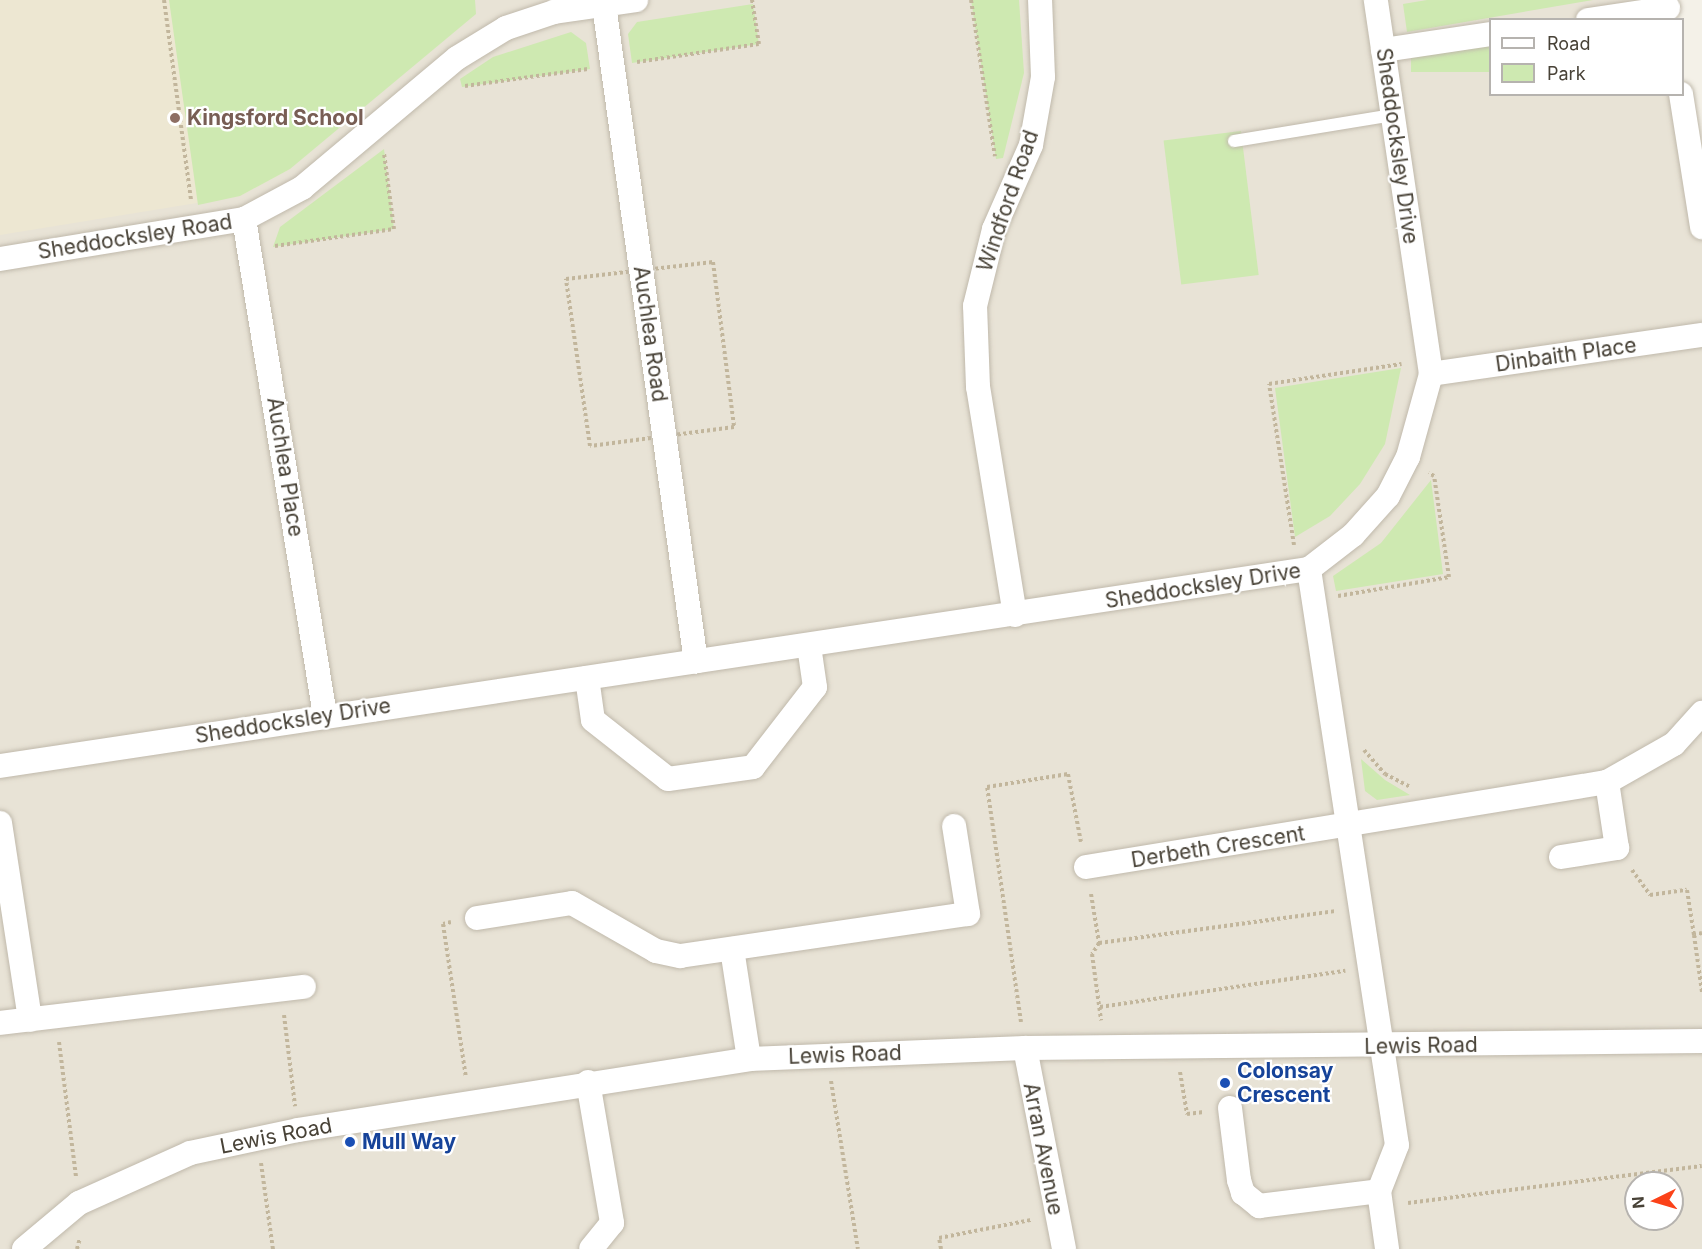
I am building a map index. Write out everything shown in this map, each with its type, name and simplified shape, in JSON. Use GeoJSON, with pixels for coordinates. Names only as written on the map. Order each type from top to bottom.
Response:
{"type":"FeatureCollection","features":[{"type":"Feature","properties":{"kind":"street","name":"Sheddocksley Road"},"geometry":{"type":"LineString","coordinates":[[0,259],[244,219],[302,188],[381,126],[457,58],[506,28],[554,12],[636,0]]}},
{"type":"Feature","properties":{"kind":"street","name":"Windford Road"},"geometry":{"type":"LineString","coordinates":[[1015,615],[978,387],[975,306],[1003,207],[1030,145],[1043,76],[1040,0]]}},
{"type":"Feature","properties":{"kind":"street","name":"Sheddocksley Drive"},"geometry":{"type":"LineString","coordinates":[[0,766],[1310,570],[1381,504],[1408,457],[1431,374],[1376,0]]}},
{"type":"Feature","properties":{"kind":"street","name":"Auchlea Road"},"geometry":{"type":"LineString","coordinates":[[604,5],[696,662]]}},
{"type":"Feature","properties":{"kind":"street"},"geometry":{"type":"LineString","coordinates":[[1603,18],[1668,9]]}},
{"type":"Feature","properties":{"kind":"street"},"geometry":{"type":"LineString","coordinates":[[1383,50],[1489,34]]}},
{"type":"Feature","properties":{"kind":"street"},"geometry":{"type":"LineString","coordinates":[[1681,96],[1702,226]]}},
{"type":"Feature","properties":{"kind":"street","name":"Auchlea Place"},"geometry":{"type":"LineString","coordinates":[[244,219],[326,716]]}},
{"type":"Feature","properties":{"kind":"street","name":"Dinbaith Place"},"geometry":{"type":"LineString","coordinates":[[1431,374],[1702,335]]}},
{"type":"Feature","properties":{"kind":"street"},"geometry":{"type":"LineString","coordinates":[[1310,570],[1397,1145],[1381,1199],[1387,1249]]}},
{"type":"Feature","properties":{"kind":"street"},"geometry":{"type":"LineString","coordinates":[[587,678],[593,720],[668,779],[753,767],[815,687],[809,646]]}},
{"type":"Feature","properties":{"kind":"street","name":"Derbeth Crescent"},"geometry":{"type":"LineString","coordinates":[[1086,867],[1350,827],[1607,782],[1674,744],[1702,713]]}},
{"type":"Feature","properties":{"kind":"street"},"geometry":{"type":"LineString","coordinates":[[1561,857],[1617,848],[1607,782]]}},
{"type":"Feature","properties":{"kind":"street"},"geometry":{"type":"LineString","coordinates":[[0,823],[30,1020]]}},
{"type":"Feature","properties":{"kind":"street"},"geometry":{"type":"LineString","coordinates":[[477,918],[572,903],[656,951],[680,956],[968,914],[954,826]]}},
{"type":"Feature","properties":{"kind":"street"},"geometry":{"type":"LineString","coordinates":[[732,949],[749,1059]]}},
{"type":"Feature","properties":{"kind":"street"},"geometry":{"type":"LineString","coordinates":[[0,1023],[304,987]]}},
{"type":"Feature","properties":{"kind":"street","name":"Lewis Road"},"geometry":{"type":"LineString","coordinates":[[24,1249],[79,1203],[190,1153],[298,1130],[469,1101],[749,1059],[1025,1048],[1176,1051],[1383,1047],[1701,1047]]}},
{"type":"Feature","properties":{"kind":"street","name":"Arran Avenue"},"geometry":{"type":"LineString","coordinates":[[1025,1048],[1055,1215],[1064,1249]]}},
{"type":"Feature","properties":{"kind":"street"},"geometry":{"type":"LineString","coordinates":[[588,1082],[612,1223],[591,1249]]}},
{"type":"Feature","properties":{"kind":"street"},"geometry":{"type":"LineString","coordinates":[[1230,1108],[1239,1180],[1243,1193],[1259,1206],[1381,1199]]}},
{"type":"Feature","properties":{"kind":"lane"},"geometry":{"type":"LineString","coordinates":[[1234,141],[1393,115]]}},
{"type":"Feature","properties":{"kind":"path"},"geometry":{"type":"LineString","coordinates":[[164,0],[195,228]]}},
{"type":"Feature","properties":{"kind":"path"},"geometry":{"type":"LineString","coordinates":[[971,0],[1003,207]]}},
{"type":"Feature","properties":{"kind":"path"},"geometry":{"type":"LineString","coordinates":[[249,250],[394,229],[381,126]]}},
{"type":"Feature","properties":{"kind":"path"},"geometry":{"type":"LineString","coordinates":[[1408,457],[1434,476],[1449,577],[1333,597],[1310,570],[1291,540],[1269,384],[1400,363],[1431,374]]}},
{"type":"Feature","properties":{"kind":"path"},"geometry":{"type":"LineString","coordinates":[[1360,745],[1385,774],[1421,792]]}},
{"type":"Feature","properties":{"kind":"path"},"geometry":{"type":"LineString","coordinates":[[1025,1048],[987,787],[1068,774],[1099,943],[1092,954],[1105,1048]]}},
{"type":"Feature","properties":{"kind":"path"},"geometry":{"type":"LineString","coordinates":[[1617,848],[1650,895],[1687,890],[1702,992]]}},
{"type":"Feature","properties":{"kind":"path"},"geometry":{"type":"LineString","coordinates":[[1099,943],[1362,907]]}},
{"type":"Feature","properties":{"kind":"path"},"geometry":{"type":"LineString","coordinates":[[469,1101],[443,924],[477,918]]}},
{"type":"Feature","properties":{"kind":"path"},"geometry":{"type":"LineString","coordinates":[[1694,935],[1702,933]]}},
{"type":"Feature","properties":{"kind":"path"},"geometry":{"type":"LineString","coordinates":[[1100,1007],[1371,967]]}},
{"type":"Feature","properties":{"kind":"path"},"geometry":{"type":"LineString","coordinates":[[281,990],[298,1130]]}},
{"type":"Feature","properties":{"kind":"path"},"geometry":{"type":"LineString","coordinates":[[56,1017],[79,1203],[77,1249]]}},
{"type":"Feature","properties":{"kind":"path"},"geometry":{"type":"LineString","coordinates":[[1176,1051],[1187,1114],[1230,1108]]}},
{"type":"Feature","properties":{"kind":"path"},"geometry":{"type":"LineString","coordinates":[[827,1056],[858,1249]]}},
{"type":"Feature","properties":{"kind":"path"},"geometry":{"type":"LineString","coordinates":[[257,1139],[273,1249]]}},
{"type":"Feature","properties":{"kind":"path"},"geometry":{"type":"LineString","coordinates":[[1381,1199],[1702,1166]]}},
{"type":"Feature","properties":{"kind":"path"},"geometry":{"type":"LineString","coordinates":[[940,1249],[939,1238],[1055,1215]]}},
{"type":"Feature","properties":{"kind":"shaded area"},"geometry":{"type":"Polygon","coordinates":[[[0,0],[1667,0],[1670,18],[1489,18],[1489,96],[1681,96],[1702,227],[1702,1249],[0,1249],[0,0]]]}},
{"type":"Feature","properties":{"kind":"shaded area","name":"Kingsford School"},"geometry":{"type":"Polygon","coordinates":[[[0,0],[380,0],[290,169],[240,196],[0,235],[0,0]]]}},
{"type":"Feature","properties":{"kind":"green space"},"geometry":{"type":"Polygon","coordinates":[[[169,0],[475,0],[476,14],[290,169],[240,196],[198,205],[169,0]]]}},
{"type":"Feature","properties":{"kind":"green space"},"geometry":{"type":"Polygon","coordinates":[[[971,0],[1019,0],[1024,73],[1003,158],[996,159],[971,0]]]}},
{"type":"Feature","properties":{"kind":"green space"},"geometry":{"type":"Polygon","coordinates":[[[1427,0],[1593,0],[1407,32],[1403,4],[1427,0]]]}},
{"type":"Feature","properties":{"kind":"green space"},"geometry":{"type":"Polygon","coordinates":[[[753,4],[759,44],[632,63],[628,34],[637,22],[753,4]]]}},
{"type":"Feature","properties":{"kind":"green space"},"geometry":{"type":"Polygon","coordinates":[[[571,32],[586,43],[590,69],[462,87],[460,79],[493,57],[571,32]]]}},
{"type":"Feature","properties":{"kind":"green space"},"geometry":{"type":"Polygon","coordinates":[[[1411,44],[1489,44],[1489,72],[1411,72],[1411,44]]]}},
{"type":"Feature","properties":{"kind":"green space"},"geometry":{"type":"Polygon","coordinates":[[[1241,131],[1259,275],[1181,284],[1164,141],[1241,131]]]}},
{"type":"Feature","properties":{"kind":"green space"},"geometry":{"type":"Polygon","coordinates":[[[384,149],[394,229],[273,247],[280,227],[384,149]]]}},
{"type":"Feature","properties":{"kind":"green space"},"geometry":{"type":"Polygon","coordinates":[[[1401,368],[1385,444],[1360,484],[1330,516],[1295,537],[1275,388],[1401,368]]]}},
{"type":"Feature","properties":{"kind":"green space"},"geometry":{"type":"Polygon","coordinates":[[[1431,480],[1443,574],[1336,591],[1333,576],[1381,543],[1431,480]]]}},
{"type":"Feature","properties":{"kind":"green space"},"geometry":{"type":"Polygon","coordinates":[[[1361,759],[1385,780],[1410,795],[1377,800],[1365,791],[1361,759]]]}},
{"type":"Feature","properties":{"kind":"place","name":"Kingsford School"},"geometry":{"type":"Point","coordinates":[175,118]}},
{"type":"Feature","properties":{"kind":"place","name":"Colonsay Crescent"},"geometry":{"type":"Point","coordinates":[1225,1083]}},
{"type":"Feature","properties":{"kind":"place","name":"Mull Way"},"geometry":{"type":"Point","coordinates":[350,1142]}}]}
